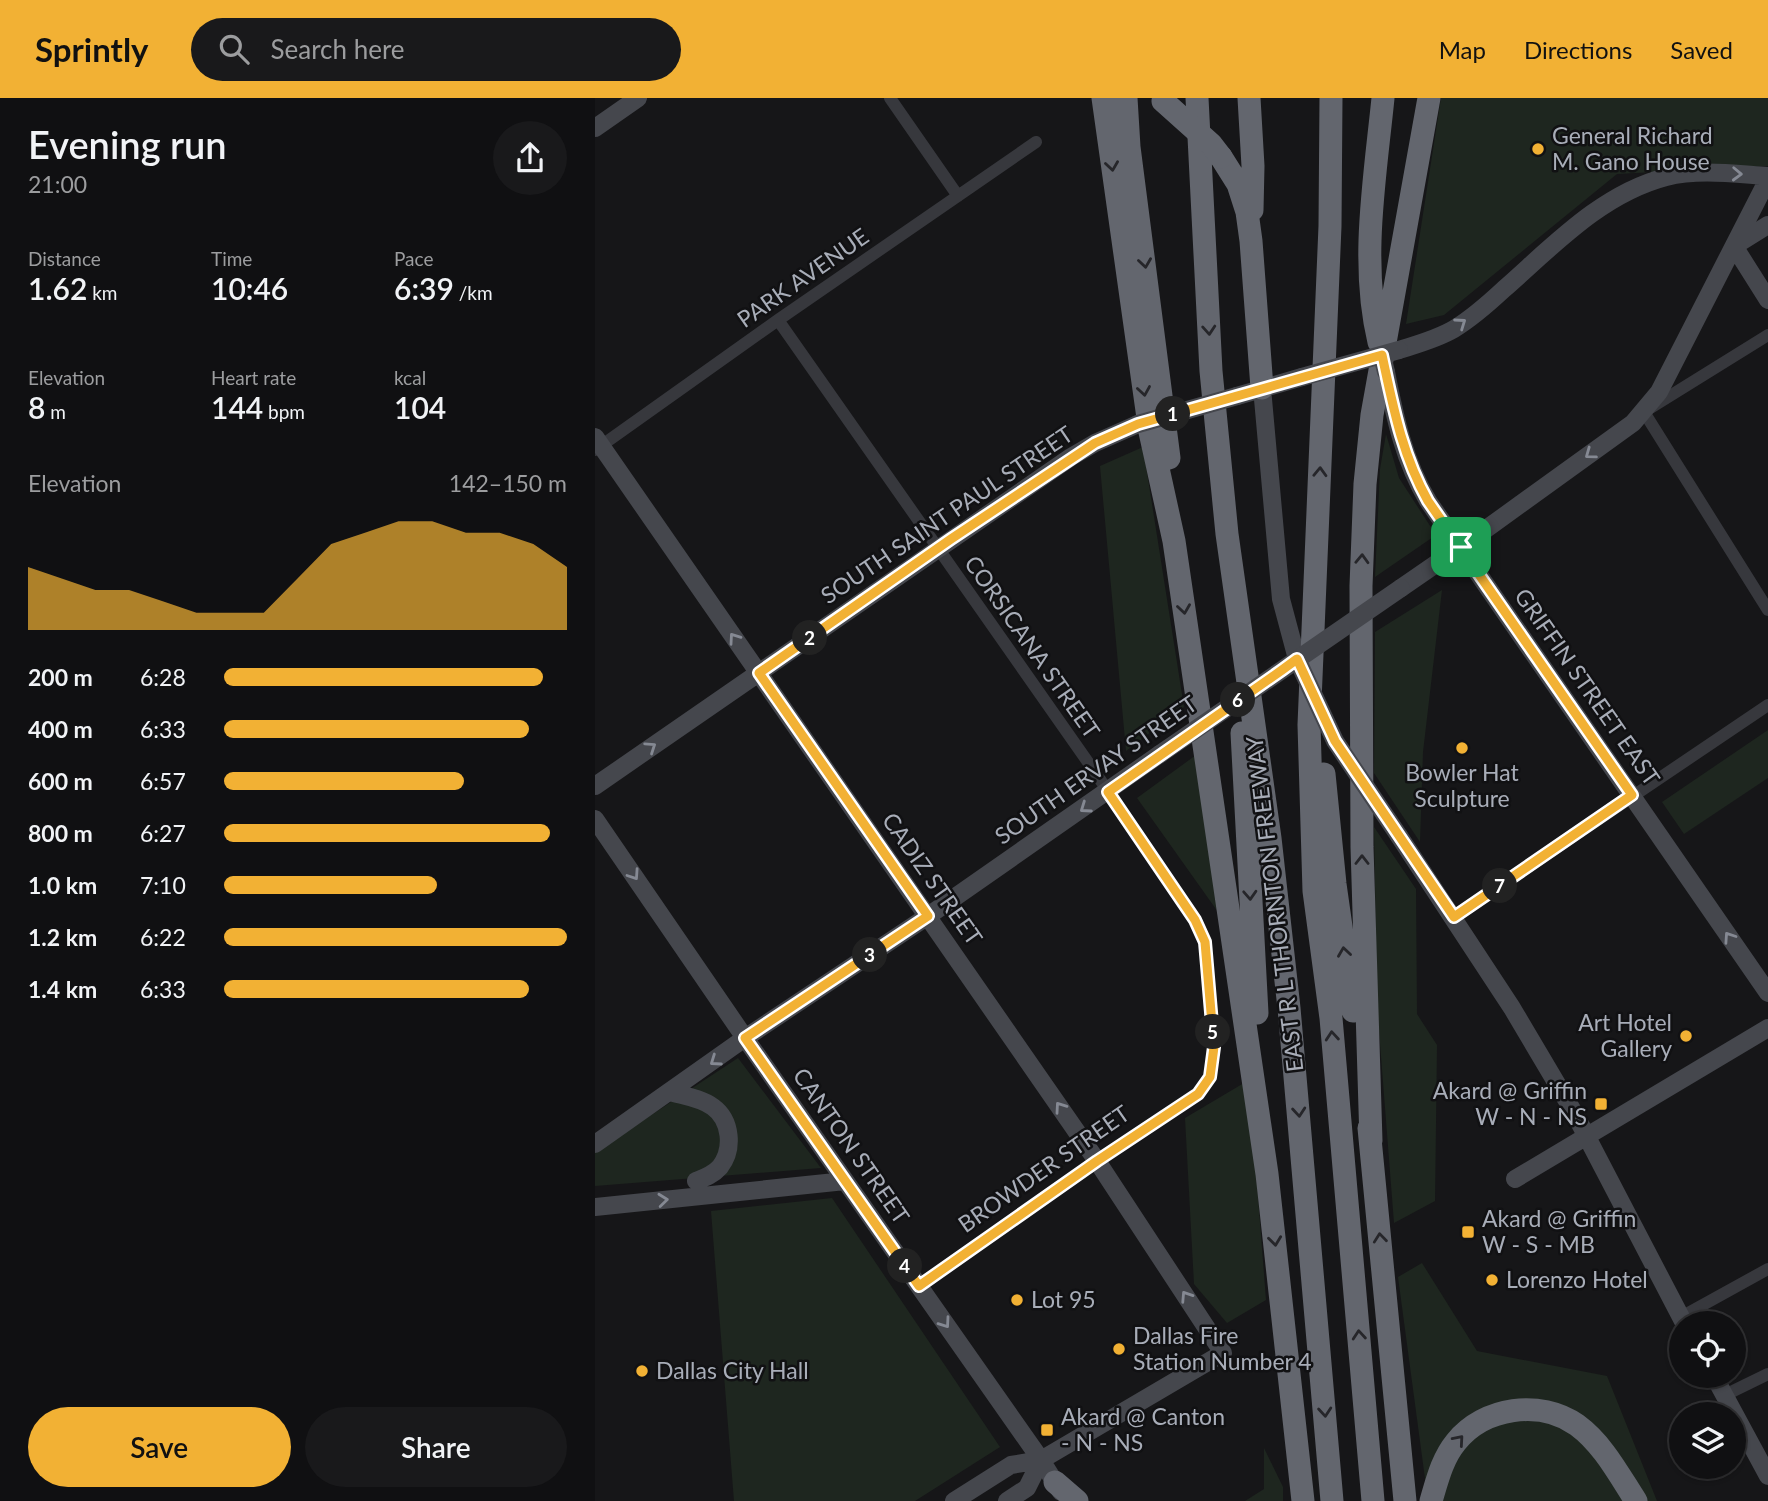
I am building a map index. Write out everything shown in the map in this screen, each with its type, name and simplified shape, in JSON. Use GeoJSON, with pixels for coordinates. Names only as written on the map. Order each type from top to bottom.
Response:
{"type":"FeatureCollection","features":[{"type":"Feature","properties":{"kind":"highway"},"geometry":{"type":"LineString","coordinates":[[1103,98],[1150,432],[1174,541],[1267,1174],[1303,1501]]}},
{"type":"Feature","properties":{"kind":"highway"},"geometry":{"type":"LineString","coordinates":[[1126,98],[1129,147],[1172,479],[1174,541]]}},
{"type":"Feature","properties":{"kind":"highway"},"geometry":{"type":"LineString","coordinates":[[1187,98],[1203,237]]}},
{"type":"Feature","properties":{"kind":"highway","name":"EAST R L THORNTON FREEWAY"},"geometry":{"type":"LineString","coordinates":[[1198,98],[1211,371],[1227,534],[1270,838],[1285,968],[1332,1501]]}},
{"type":"Feature","properties":{"kind":"highway"},"geometry":{"type":"LineString","coordinates":[[1249,98],[1253,166],[1251,241]]}},
{"type":"Feature","properties":{"kind":"highway","name":"EAST R L THORNTON FREEWAY"},"geometry":{"type":"LineString","coordinates":[[1331,98],[1330,226],[1309,725],[1314,891],[1332,1030],[1373,1501]]}},
{"type":"Feature","properties":{"kind":"highway"},"geometry":{"type":"LineString","coordinates":[[1330,226],[1346,98]]}},
{"type":"Feature","properties":{"kind":"highway"},"geometry":{"type":"LineString","coordinates":[[1383,98],[1370,241],[1371,291],[1375,325],[1390,352]]}},
{"type":"Feature","properties":{"kind":"highway"},"geometry":{"type":"LineString","coordinates":[[1371,1141],[1362,901],[1361,586],[1366,484],[1372,415],[1429,98]]}},
{"type":"Feature","properties":{"kind":"highway"},"geometry":{"type":"LineString","coordinates":[[1161,100],[1211,144],[1238,184],[1247,212],[1251,241],[1262,388]]}},
{"type":"Feature","properties":{"kind":"highway"},"geometry":{"type":"LineString","coordinates":[[1227,534],[1240,690],[1267,1174]]}},
{"type":"Feature","properties":{"kind":"highway"},"geometry":{"type":"LineString","coordinates":[[1309,725],[1323,770],[1335,884],[1371,1141],[1405,1501]]}},
{"type":"Feature","properties":{"kind":"highway"},"geometry":{"type":"LineString","coordinates":[[1431,1501],[1442,1465],[1456,1442],[1471,1428],[1491,1416],[1512,1410],[1542,1410],[1561,1416],[1587,1435],[1608,1458],[1636,1501]]}},
{"type":"Feature","properties":{"kind":"highway"},"geometry":{"type":"LineString","coordinates":[[1061,1492],[1077,1501]]}},
{"type":"Feature","properties":{"kind":"main road"},"geometry":{"type":"LineString","coordinates":[[595,128],[638,98]]}},
{"type":"Feature","properties":{"kind":"main road","name":"SOUTH SAINT PAUL STREET"},"geometry":{"type":"LineString","coordinates":[[595,786],[1071,457],[1107,437],[1138,424],[1433,339],[1455,328],[1486,304],[1574,227],[1625,194],[1667,177],[1705,173],[1768,177]]}},
{"type":"Feature","properties":{"kind":"main road","name":"SOUTH ERVAY STREET"},"geometry":{"type":"LineString","coordinates":[[595,1144],[745,1038],[928,916],[1461,547],[1633,423],[1665,381],[1768,177]]}},
{"type":"Feature","properties":{"kind":"main road"},"geometry":{"type":"LineString","coordinates":[[1768,225],[1734,246],[1768,300]]}},
{"type":"Feature","properties":{"kind":"main road","name":"GRIFFIN STREET EAST"},"geometry":{"type":"LineString","coordinates":[[1390,352],[1388,386],[1396,425],[1415,478],[1768,993]]}},
{"type":"Feature","properties":{"kind":"main road"},"geometry":{"type":"LineString","coordinates":[[1262,388],[1281,599],[1297,659],[1335,741],[1512,1008],[1586,1136],[1678,1311]]}},
{"type":"Feature","properties":{"kind":"main road","name":"CADIZ STREET"},"geometry":{"type":"LineString","coordinates":[[597,444],[1097,1161],[1223,1353],[1041,1460]]}},
{"type":"Feature","properties":{"kind":"main road","name":"CANTON STREET"},"geometry":{"type":"LineString","coordinates":[[595,818],[1061,1492]]}},
{"type":"Feature","properties":{"kind":"main road"},"geometry":{"type":"LineString","coordinates":[[1515,1179],[1768,1028]]}},
{"type":"Feature","properties":{"kind":"main road"},"geometry":{"type":"LineString","coordinates":[[670,1092],[708,1104],[724,1119],[729,1140],[727,1153],[720,1167],[695,1181],[762,1190]]}},
{"type":"Feature","properties":{"kind":"main road"},"geometry":{"type":"LineString","coordinates":[[595,1207],[845,1181]]}},
{"type":"Feature","properties":{"kind":"main road"},"geometry":{"type":"LineString","coordinates":[[1721,1388],[1768,1476]]}},
{"type":"Feature","properties":{"kind":"main road"},"geometry":{"type":"LineString","coordinates":[[954,1501],[1011,1465],[1041,1460]]}},
{"type":"Feature","properties":{"kind":"main road"},"geometry":{"type":"LineString","coordinates":[[1007,1501],[1027,1488],[1041,1460]]}},
{"type":"Feature","properties":{"kind":"street"},"geometry":{"type":"LineString","coordinates":[[890,98],[958,196]]}},
{"type":"Feature","properties":{"kind":"street","name":"PARK AVENUE"},"geometry":{"type":"LineString","coordinates":[[597,444],[1036,142]]}},
{"type":"Feature","properties":{"kind":"street","name":"CORSICANA STREET"},"geometry":{"type":"LineString","coordinates":[[778,320],[1195,920],[1205,942],[1214,1047],[1210,1077],[1198,1094]]}},
{"type":"Feature","properties":{"kind":"street"},"geometry":{"type":"LineString","coordinates":[[1768,335],[1644,412],[1768,610]]}},
{"type":"Feature","properties":{"kind":"street"},"geometry":{"type":"LineString","coordinates":[[1454,917],[1768,705]]}},
{"type":"Feature","properties":{"kind":"street","name":"BROWDER STREET"},"geometry":{"type":"LineString","coordinates":[[919,1286],[1198,1094]]}},
{"type":"Feature","properties":{"kind":"street"},"geometry":{"type":"LineString","coordinates":[[1698,1311],[1768,1269]]}},
{"type":"Feature","properties":{"kind":"street"},"geometry":{"type":"LineString","coordinates":[[1725,1395],[1768,1374]]}},
{"type":"Feature","properties":{"kind":"shaded area"},"geometry":{"type":"Polygon","coordinates":[[[1441,98],[1768,98],[1768,166],[1617,174],[1444,315],[1406,324],[1441,98]]]}},
{"type":"Feature","properties":{"kind":"shaded area"},"geometry":{"type":"Polygon","coordinates":[[[1386,434],[1399,478],[1436,535],[1375,577],[1380,469],[1386,434]]]}},
{"type":"Feature","properties":{"kind":"shaded area"},"geometry":{"type":"Polygon","coordinates":[[[1143,447],[1184,707],[1126,751],[1100,466],[1143,447]]]}},
{"type":"Feature","properties":{"kind":"shaded area"},"geometry":{"type":"Polygon","coordinates":[[[1442,590],[1423,752],[1420,842],[1374,773],[1375,632],[1442,590]]]}},
{"type":"Feature","properties":{"kind":"shaded area"},"geometry":{"type":"Polygon","coordinates":[[[1768,730],[1768,778],[1684,834],[1662,802],[1768,730]]]}},
{"type":"Feature","properties":{"kind":"shaded area"},"geometry":{"type":"Polygon","coordinates":[[[1196,755],[1218,912],[1137,798],[1196,755]]]}},
{"type":"Feature","properties":{"kind":"shaded area"},"geometry":{"type":"Polygon","coordinates":[[[1374,827],[1416,889],[1417,1014],[1437,1045],[1435,1201],[1394,1223],[1377,1005],[1374,827]]]}},
{"type":"Feature","properties":{"kind":"shaded area"},"geometry":{"type":"Polygon","coordinates":[[[738,1058],[821,1168],[595,1186],[595,1152],[738,1058]]]}},
{"type":"Feature","properties":{"kind":"shaded area"},"geometry":{"type":"Polygon","coordinates":[[[1249,1080],[1266,1300],[1227,1323],[1194,1284],[1185,1118],[1249,1080]]]}},
{"type":"Feature","properties":{"kind":"shaded area"},"geometry":{"type":"Polygon","coordinates":[[[832,1198],[1000,1447],[915,1501],[734,1501],[711,1211],[832,1198]]]}},
{"type":"Feature","properties":{"kind":"shaded area"},"geometry":{"type":"Polygon","coordinates":[[[1422,1263],[1477,1351],[1607,1376],[1657,1501],[1428,1501],[1398,1277],[1422,1263]]]}},
{"type":"Feature","properties":{"kind":"shaded area"},"geometry":{"type":"Polygon","coordinates":[[[1264,1448],[1283,1487],[1283,1501],[1245,1501],[1264,1489],[1264,1448]]]}},
{"type":"Feature","properties":{"kind":"place","name":"General Richard M. Gano House"},"geometry":{"type":"Point","coordinates":[1538,149]}},
{"type":"Feature","properties":{"kind":"place","name":"Bowler Hat Sculpture"},"geometry":{"type":"Point","coordinates":[1462,748]}},
{"type":"Feature","properties":{"kind":"place","name":"Art Hotel Gallery"},"geometry":{"type":"Point","coordinates":[1686,1036]}},
{"type":"Feature","properties":{"kind":"place","name":"Akard @ Griffin W - N - NS"},"geometry":{"type":"Point","coordinates":[1601,1104]}},
{"type":"Feature","properties":{"kind":"place","name":"Akard @ Griffin W - S - MB"},"geometry":{"type":"Point","coordinates":[1468,1232]}},
{"type":"Feature","properties":{"kind":"place","name":"Lorenzo Hotel"},"geometry":{"type":"Point","coordinates":[1492,1280]}},
{"type":"Feature","properties":{"kind":"place","name":"Lot 95"},"geometry":{"type":"Point","coordinates":[1017,1300]}},
{"type":"Feature","properties":{"kind":"place","name":"Dallas Fire Station Number 4"},"geometry":{"type":"Point","coordinates":[1119,1349]}},
{"type":"Feature","properties":{"kind":"place","name":"Dallas City Hall"},"geometry":{"type":"Point","coordinates":[642,1371]}},
{"type":"Feature","properties":{"kind":"place","name":"Akard @ Canton - N - NS"},"geometry":{"type":"Point","coordinates":[1047,1430]}},
{"type":"Feature","properties":{"kind":"route"},"geometry":{"type":"LineString","coordinates":[[1382,355],[1396,425],[1408,461],[1428,501],[1461,547],[1632,795],[1454,917],[1335,741],[1297,659],[1108,792],[1202,933],[1214,1047],[1210,1077],[1198,1094],[919,1286],[745,1038],[928,916],[759,673],[951,539],[1095,443],[1138,424],[1382,355]]}}]}
